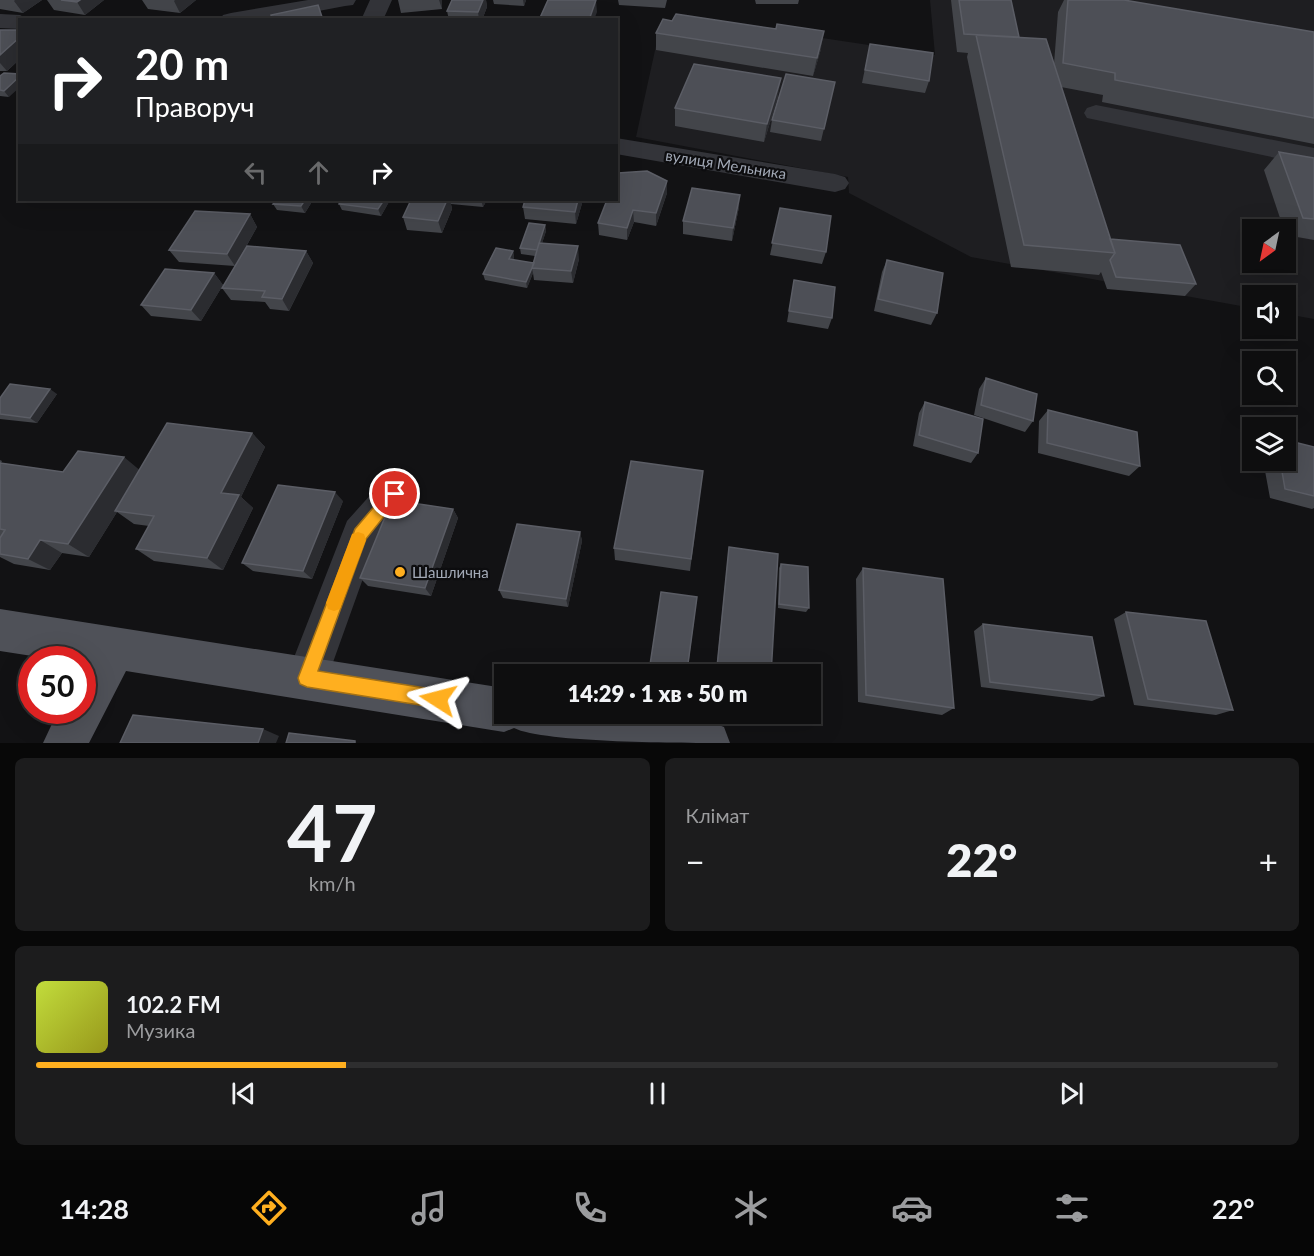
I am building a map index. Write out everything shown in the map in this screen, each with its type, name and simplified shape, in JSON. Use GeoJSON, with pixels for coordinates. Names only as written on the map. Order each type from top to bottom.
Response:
{"type":"FeatureCollection","features":[{"type":"Feature","properties":{"kind":"main road"},"geometry":{"type":"LineString","coordinates":[[0,630],[114,650],[494,708]]}},
{"type":"Feature","properties":{"kind":"main road"},"geometry":{"type":"LineString","coordinates":[[96,684],[114,650]]}},
{"type":"Feature","properties":{"kind":"main road"},"geometry":{"type":"LineString","coordinates":[[65,743],[75,724]]}},
{"type":"Feature","properties":{"kind":"main road"},"geometry":{"type":"LineString","coordinates":[[591,724],[708,743]]}},
{"type":"Feature","properties":{"kind":"street"},"geometry":{"type":"LineString","coordinates":[[242,18],[345,0]]}},
{"type":"Feature","properties":{"kind":"street"},"geometry":{"type":"LineString","coordinates":[[373,18],[381,0]]}},
{"type":"Feature","properties":{"kind":"street"},"geometry":{"type":"LineString","coordinates":[[0,21],[18,22]]}},
{"type":"Feature","properties":{"kind":"street"},"geometry":{"type":"LineString","coordinates":[[1096,113],[1314,157]]}},
{"type":"Feature","properties":{"kind":"street","name":"вулиця Мельника"},"geometry":{"type":"LineString","coordinates":[[618,146],[835,183]]}},
{"type":"Feature","properties":{"kind":"street"},"geometry":{"type":"LineString","coordinates":[[307,678],[360,534],[395,494]]}},
{"type":"Feature","properties":{"kind":"shaded area"},"geometry":{"type":"Polygon","coordinates":[[[930,0],[1314,0],[1314,319],[1296,316],[1296,285],[1242,285],[1242,306],[971,257],[849,193],[848,177],[636,137],[661,23],[776,31],[935,55],[930,0]]]}},
{"type":"Feature","properties":{"kind":"building"},"geometry":{"type":"Polygon","coordinates":[[[452,0],[483,0],[478,12],[447,11],[452,0]]]}},
{"type":"Feature","properties":{"kind":"building"},"geometry":{"type":"Polygon","coordinates":[[[548,0],[596,0],[590,18],[540,18],[548,0]]]}},
{"type":"Feature","properties":{"kind":"building"},"geometry":{"type":"Polygon","coordinates":[[[959,0],[1011,0],[1019,37],[964,34],[959,0]]]}},
{"type":"Feature","properties":{"kind":"building"},"geometry":{"type":"Polygon","coordinates":[[[1068,0],[1124,0],[1314,32],[1314,118],[1115,80],[1115,73],[1063,63],[1068,0]]]}},
{"type":"Feature","properties":{"kind":"building"},"geometry":{"type":"Polygon","coordinates":[[[318,5],[322,18],[272,18],[271,15],[318,5]]]}},
{"type":"Feature","properties":{"kind":"building"},"geometry":{"type":"Polygon","coordinates":[[[676,14],[776,29],[777,24],[824,31],[817,58],[656,33],[663,19],[672,21],[676,14]]]}},
{"type":"Feature","properties":{"kind":"building"},"geometry":{"type":"Polygon","coordinates":[[[0,30],[18,30],[18,39],[0,55],[0,30]]]}},
{"type":"Feature","properties":{"kind":"building"},"geometry":{"type":"Polygon","coordinates":[[[976,35],[1046,39],[1115,253],[1024,245],[976,35]]]}},
{"type":"Feature","properties":{"kind":"building"},"geometry":{"type":"Polygon","coordinates":[[[870,44],[933,53],[929,81],[865,70],[870,44]]]}},
{"type":"Feature","properties":{"kind":"building"},"geometry":{"type":"Polygon","coordinates":[[[694,64],[781,78],[767,124],[675,108],[694,64]]]}},
{"type":"Feature","properties":{"kind":"building"},"geometry":{"type":"Polygon","coordinates":[[[4,73],[18,74],[18,78],[4,91],[0,90],[0,76],[4,73]]]}},
{"type":"Feature","properties":{"kind":"building"},"geometry":{"type":"Polygon","coordinates":[[[786,74],[835,82],[824,129],[772,120],[786,74]]]}},
{"type":"Feature","properties":{"kind":"building"},"geometry":{"type":"Polygon","coordinates":[[[1279,152],[1314,158],[1314,219],[1303,218],[1279,152]]]}},
{"type":"Feature","properties":{"kind":"building"},"geometry":{"type":"Polygon","coordinates":[[[647,171],[667,181],[656,213],[633,210],[627,228],[598,223],[607,201],[618,201],[618,173],[647,171]]]}},
{"type":"Feature","properties":{"kind":"building"},"geometry":{"type":"Polygon","coordinates":[[[692,188],[740,195],[733,228],[683,221],[692,188]]]}},
{"type":"Feature","properties":{"kind":"building"},"geometry":{"type":"Polygon","coordinates":[[[275,201],[304,201],[301,206],[273,204],[275,201]]]}},
{"type":"Feature","properties":{"kind":"building"},"geometry":{"type":"Polygon","coordinates":[[[340,201],[383,201],[378,209],[339,204],[340,201]]]}},
{"type":"Feature","properties":{"kind":"building"},"geometry":{"type":"Polygon","coordinates":[[[411,201],[447,201],[438,221],[403,217],[411,201]]]}},
{"type":"Feature","properties":{"kind":"building"},"geometry":{"type":"Polygon","coordinates":[[[525,201],[578,201],[575,212],[523,207],[525,201]]]}},
{"type":"Feature","properties":{"kind":"building"},"geometry":{"type":"Polygon","coordinates":[[[780,208],[831,216],[826,252],[772,243],[780,208]]]}},
{"type":"Feature","properties":{"kind":"building"},"geometry":{"type":"Polygon","coordinates":[[[195,211],[250,214],[227,254],[169,250],[195,211]]]}},
{"type":"Feature","properties":{"kind":"building"},"geometry":{"type":"Polygon","coordinates":[[[529,223],[545,225],[537,250],[520,248],[529,223]]]}},
{"type":"Feature","properties":{"kind":"building"},"geometry":{"type":"Polygon","coordinates":[[[1110,239],[1180,245],[1196,284],[1116,277],[1110,260],[1115,253],[1110,239]]]}},
{"type":"Feature","properties":{"kind":"building"},"geometry":{"type":"Polygon","coordinates":[[[539,243],[578,246],[571,271],[532,268],[539,243]]]}},
{"type":"Feature","properties":{"kind":"building"},"geometry":{"type":"Polygon","coordinates":[[[247,246],[306,251],[282,299],[262,297],[265,291],[222,288],[247,246]]]}},
{"type":"Feature","properties":{"kind":"building"},"geometry":{"type":"Polygon","coordinates":[[[496,248],[513,251],[509,259],[534,263],[526,282],[483,274],[496,248]]]}},
{"type":"Feature","properties":{"kind":"building"},"geometry":{"type":"Polygon","coordinates":[[[887,260],[943,273],[937,313],[878,299],[887,260]]]}},
{"type":"Feature","properties":{"kind":"building"},"geometry":{"type":"Polygon","coordinates":[[[165,269],[214,273],[191,310],[141,305],[165,269]]]}},
{"type":"Feature","properties":{"kind":"building"},"geometry":{"type":"Polygon","coordinates":[[[794,280],[835,287],[832,318],[789,311],[794,280]]]}},
{"type":"Feature","properties":{"kind":"building"},"geometry":{"type":"Polygon","coordinates":[[[986,378],[1037,394],[1033,421],[981,405],[986,378]]]}},
{"type":"Feature","properties":{"kind":"building"},"geometry":{"type":"Polygon","coordinates":[[[10,384],[50,389],[30,418],[0,414],[0,398],[10,384]]]}},
{"type":"Feature","properties":{"kind":"building"},"geometry":{"type":"Polygon","coordinates":[[[925,402],[983,419],[978,453],[919,435],[925,402]]]}},
{"type":"Feature","properties":{"kind":"building"},"geometry":{"type":"Polygon","coordinates":[[[1048,410],[1137,432],[1140,466],[1047,443],[1048,410]]]}},
{"type":"Feature","properties":{"kind":"building"},"geometry":{"type":"Polygon","coordinates":[[[167,423],[252,433],[221,493],[239,495],[207,558],[136,549],[154,516],[115,511],[167,423]]]}},
{"type":"Feature","properties":{"kind":"building"},"geometry":{"type":"Polygon","coordinates":[[[1296,442],[1314,447],[1314,496],[1285,489],[1282,471],[1296,471],[1296,442]]]}},
{"type":"Feature","properties":{"kind":"building"},"geometry":{"type":"Polygon","coordinates":[[[78,451],[124,457],[68,544],[40,540],[28,559],[0,554],[0,538],[5,530],[0,529],[0,463],[63,472],[78,451]]]}},
{"type":"Feature","properties":{"kind":"building"},"geometry":{"type":"Polygon","coordinates":[[[631,461],[703,471],[691,559],[614,548],[631,461]]]}},
{"type":"Feature","properties":{"kind":"building"},"geometry":{"type":"Polygon","coordinates":[[[278,485],[335,492],[303,571],[242,563],[278,485]]]}},
{"type":"Feature","properties":{"kind":"building"},"geometry":{"type":"Polygon","coordinates":[[[392,500],[453,509],[425,588],[360,578],[392,500]]]}},
{"type":"Feature","properties":{"kind":"building"},"geometry":{"type":"Polygon","coordinates":[[[517,524],[580,532],[566,599],[499,590],[517,524]]]}},
{"type":"Feature","properties":{"kind":"building"},"geometry":{"type":"Polygon","coordinates":[[[729,547],[778,554],[772,664],[717,664],[729,547]]]}},
{"type":"Feature","properties":{"kind":"building"},"geometry":{"type":"Polygon","coordinates":[[[781,564],[808,567],[809,608],[779,604],[781,564]]]}},
{"type":"Feature","properties":{"kind":"building"},"geometry":{"type":"Polygon","coordinates":[[[863,568],[943,579],[954,708],[866,695],[863,568]]]}},
{"type":"Feature","properties":{"kind":"building"},"geometry":{"type":"Polygon","coordinates":[[[661,592],[697,597],[688,664],[650,664],[661,592]]]}},
{"type":"Feature","properties":{"kind":"building"},"geometry":{"type":"Polygon","coordinates":[[[1126,612],[1206,621],[1233,710],[1148,699],[1126,612]]]}},
{"type":"Feature","properties":{"kind":"building"},"geometry":{"type":"Polygon","coordinates":[[[983,624],[1092,637],[1104,696],[990,682],[983,624]]]}},
{"type":"Feature","properties":{"kind":"building"},"geometry":{"type":"Polygon","coordinates":[[[133,715],[263,729],[258,743],[120,743],[133,715]]]}},
{"type":"Feature","properties":{"kind":"building"},"geometry":{"type":"Polygon","coordinates":[[[289,733],[355,741],[355,743],[286,743],[289,733]]]}},
{"type":"Feature","properties":{"kind":"slow traffic"},"geometry":{"type":"LineString","coordinates":[[334,603],[358,540]]}},
{"type":"Feature","properties":{"kind":"place","name":"Шашлична"},"geometry":{"type":"Point","coordinates":[400,572]}},
{"type":"Feature","properties":{"kind":"route"},"geometry":{"type":"LineString","coordinates":[[395,494],[360,534],[307,678],[438,699]]}}]}
